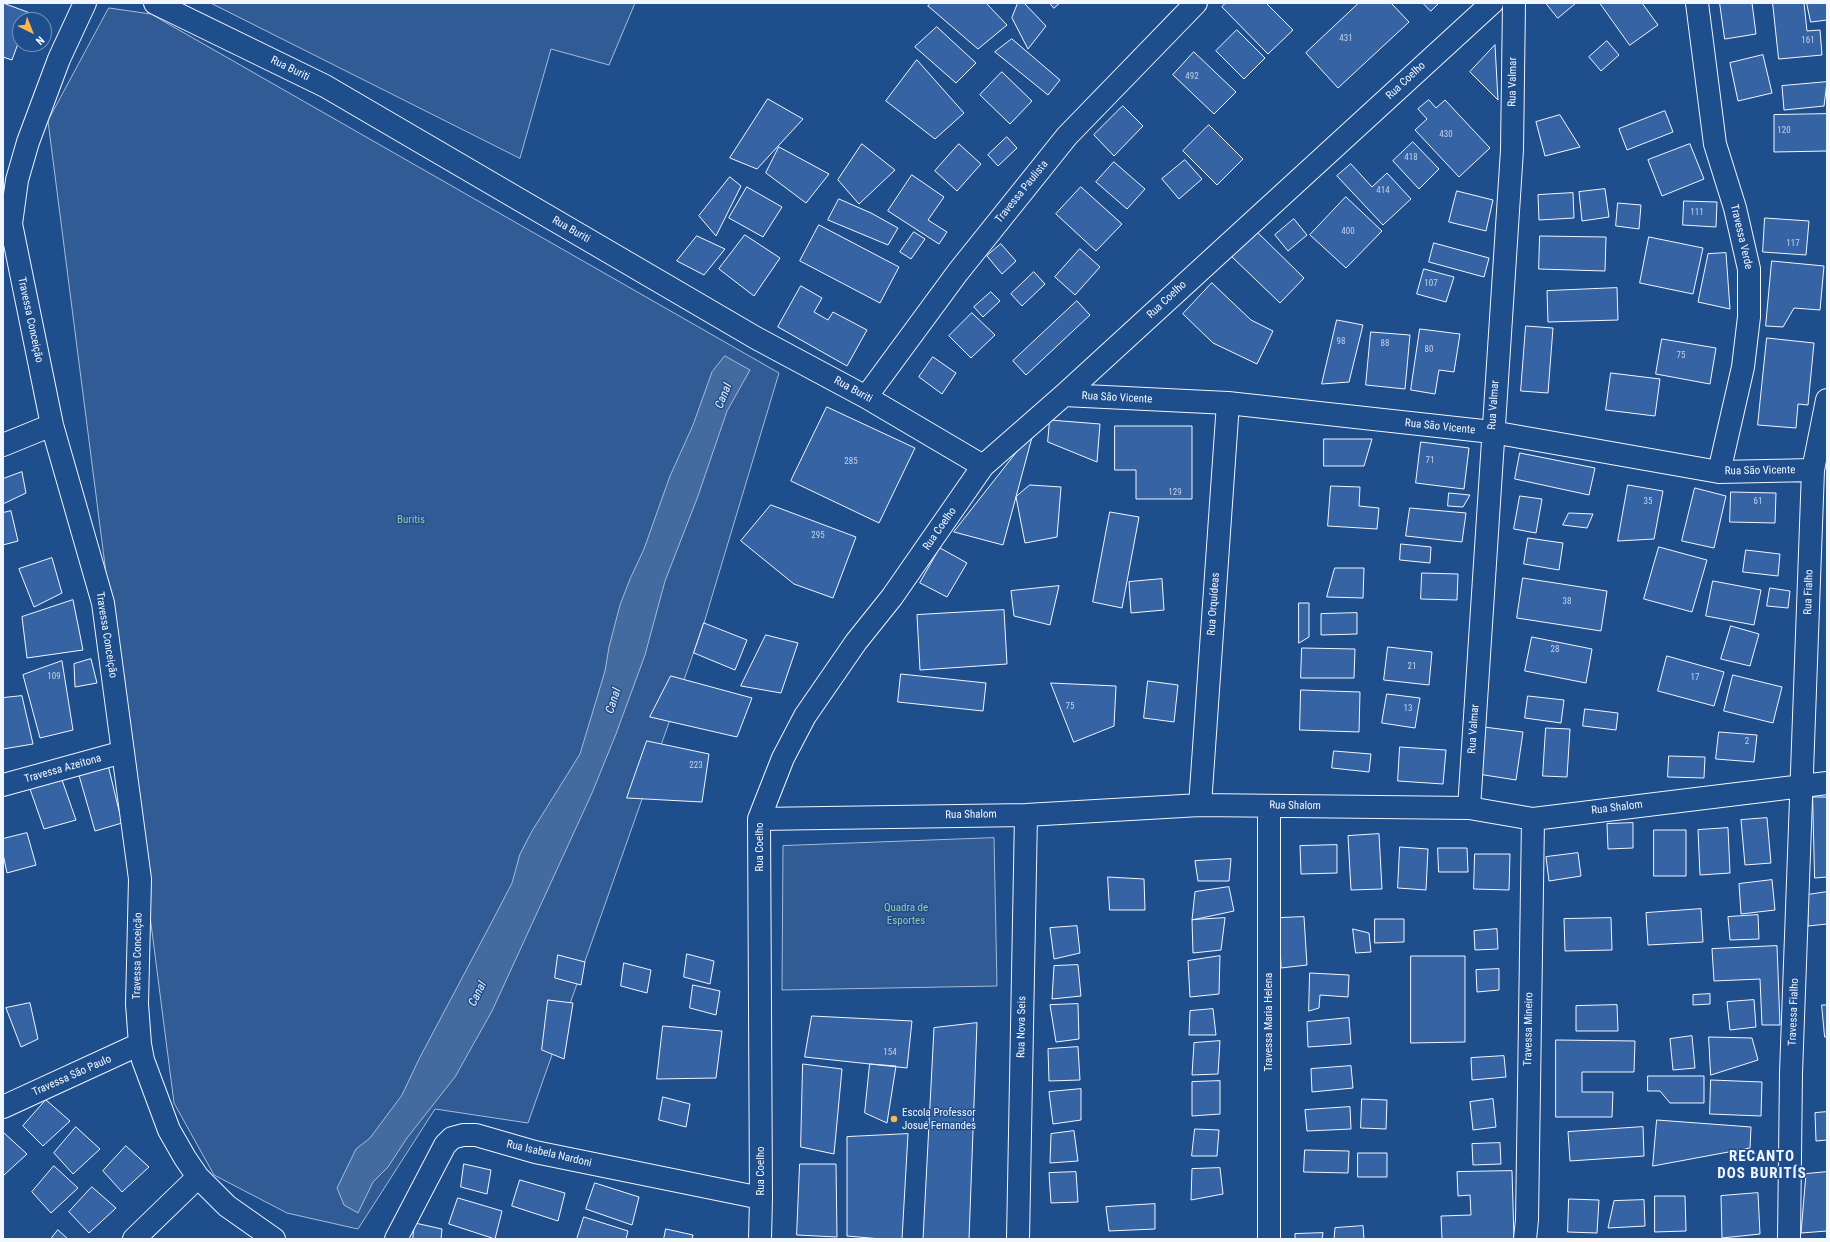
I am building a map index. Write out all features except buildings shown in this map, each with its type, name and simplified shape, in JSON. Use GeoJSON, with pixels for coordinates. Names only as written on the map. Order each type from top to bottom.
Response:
{"type":"FeatureCollection","features":[{"type":"Feature","properties":{"kind":"street","name":"Travessa Conceição"},"geometry":{"type":"LineString","coordinates":[[85,3],[59,59],[28,142],[17,180],[7,225],[52,425],[103,603],[140,879],[137,966],[140,1044],[153,1090],[169,1130],[198,1177],[227,1206],[274,1239]]}},
{"type":"Feature","properties":{"kind":"street","name":"Rua Buriti"},"geometry":{"type":"LineString","coordinates":[[155,3],[325,86],[756,338],[866,397],[983,466]]}},
{"type":"Feature","properties":{"kind":"street","name":"Travessa Paulista"},"geometry":{"type":"LineString","coordinates":[[866,397],[958,272],[1067,136],[1196,3]]}},
{"type":"Feature","properties":{"kind":"street","name":"Rua Coelho"},"geometry":{"type":"LineString","coordinates":[[760,1239],[759,819],[783,758],[805,716],[856,642],[892,597],[983,466],[1064,395],[1492,3]]}},
{"type":"Feature","properties":{"kind":"street","name":"Rua Valmar"},"geometry":{"type":"LineString","coordinates":[[1469,808],[1492,432],[1512,150],[1514,3]]}},
{"type":"Feature","properties":{"kind":"street","name":"Travessa Verde"},"geometry":{"type":"LineString","coordinates":[[1697,3],[1715,144],[1735,208],[1749,269],[1750,317],[1743,367],[1719,472]]}},
{"type":"Feature","properties":{"kind":"street","name":"Rua São Vicente"},"geometry":{"type":"LineString","coordinates":[[1064,395],[1228,403],[1492,432],[1719,472],[1813,470]]}},
{"type":"Feature","properties":{"kind":"street","name":"Rua Fialho"},"geometry":{"type":"LineString","coordinates":[[1802,785],[1813,470],[1827,400]]}},
{"type":"Feature","properties":{"kind":"street","name":"Rua Orquídeas"},"geometry":{"type":"LineString","coordinates":[[1200,805],[1228,403]]}},
{"type":"Feature","properties":{"kind":"street"},"geometry":{"type":"LineString","coordinates":[[3,445],[52,425]]}},
{"type":"Feature","properties":{"kind":"street","name":"Travessa Azeitona"},"geometry":{"type":"LineString","coordinates":[[3,785],[123,752]]}},
{"type":"Feature","properties":{"kind":"street","name":"Rua Shalom"},"geometry":{"type":"LineString","coordinates":[[759,819],[1026,814],[1200,805],[1469,808],[1533,819],[1827,783]]}},
{"type":"Feature","properties":{"kind":"street","name":"Travessa Fialho"},"geometry":{"type":"LineString","coordinates":[[1788,1239],[1791,1072],[1802,785]]}},
{"type":"Feature","properties":{"kind":"street","name":"Travessa Maria Helena"},"geometry":{"type":"LineString","coordinates":[[1269,806],[1269,1239]]}},
{"type":"Feature","properties":{"kind":"street","name":"Rua Nova Seis"},"geometry":{"type":"LineString","coordinates":[[1018,1239],[1026,814]]}},
{"type":"Feature","properties":{"kind":"street","name":"Travessa Mineiro"},"geometry":{"type":"LineString","coordinates":[[1525,1239],[1527,1220],[1533,819]]}},
{"type":"Feature","properties":{"kind":"street","name":"Travessa São Paulo"},"geometry":{"type":"LineString","coordinates":[[3,1107],[140,1044]]}},
{"type":"Feature","properties":{"kind":"street","name":"Rua Isabela Nardoni"},"geometry":{"type":"LineString","coordinates":[[396,1239],[445,1145],[452,1138],[463,1135],[476,1135],[535,1152],[761,1198]]}},
{"type":"Feature","properties":{"kind":"street"},"geometry":{"type":"LineString","coordinates":[[134,1239],[198,1177]]}},
{"type":"Feature","properties":{"kind":"shaded area"},"geometry":{"type":"Polygon","coordinates":[[[211,3],[635,3],[609,65],[551,49],[520,158],[211,3]]]}},
{"type":"Feature","properties":{"kind":"shaded area","name":"Buritis"},"geometry":{"type":"Polygon","coordinates":[[[109,8],[151,14],[779,373],[704,623],[528,1123],[435,1109],[358,1229],[287,1213],[214,1175],[174,1103],[48,121],[109,8]]]}},
{"type":"Feature","properties":{"kind":"shaded area","name":"Quadra de Esportes"},"geometry":{"type":"Polygon","coordinates":[[[994,838],[997,986],[782,990],[783,846],[994,838]]]}},
{"type":"Feature","properties":{"kind":"water","name":"Canal"},"geometry":{"type":"Polygon","coordinates":[[[725,356],[750,370],[727,411],[698,496],[665,581],[645,655],[616,734],[592,793],[492,1011],[455,1077],[407,1138],[388,1167],[373,1182],[358,1213],[344,1205],[337,1188],[356,1149],[370,1138],[402,1095],[419,1059],[512,883],[520,854],[532,831],[580,754],[605,671],[609,647],[620,605],[644,549],[670,476],[693,425],[712,372],[725,356]]]}},
{"type":"Feature","properties":{"kind":"place","name":"Escola Professor Josué Fernandes"},"geometry":{"type":"Point","coordinates":[894,1119]}},
{"type":"Feature","properties":{"kind":"district","name":"RECANTO DOS BURITÍS"},"geometry":{"type":"Point","coordinates":[1762,1166]}}]}
